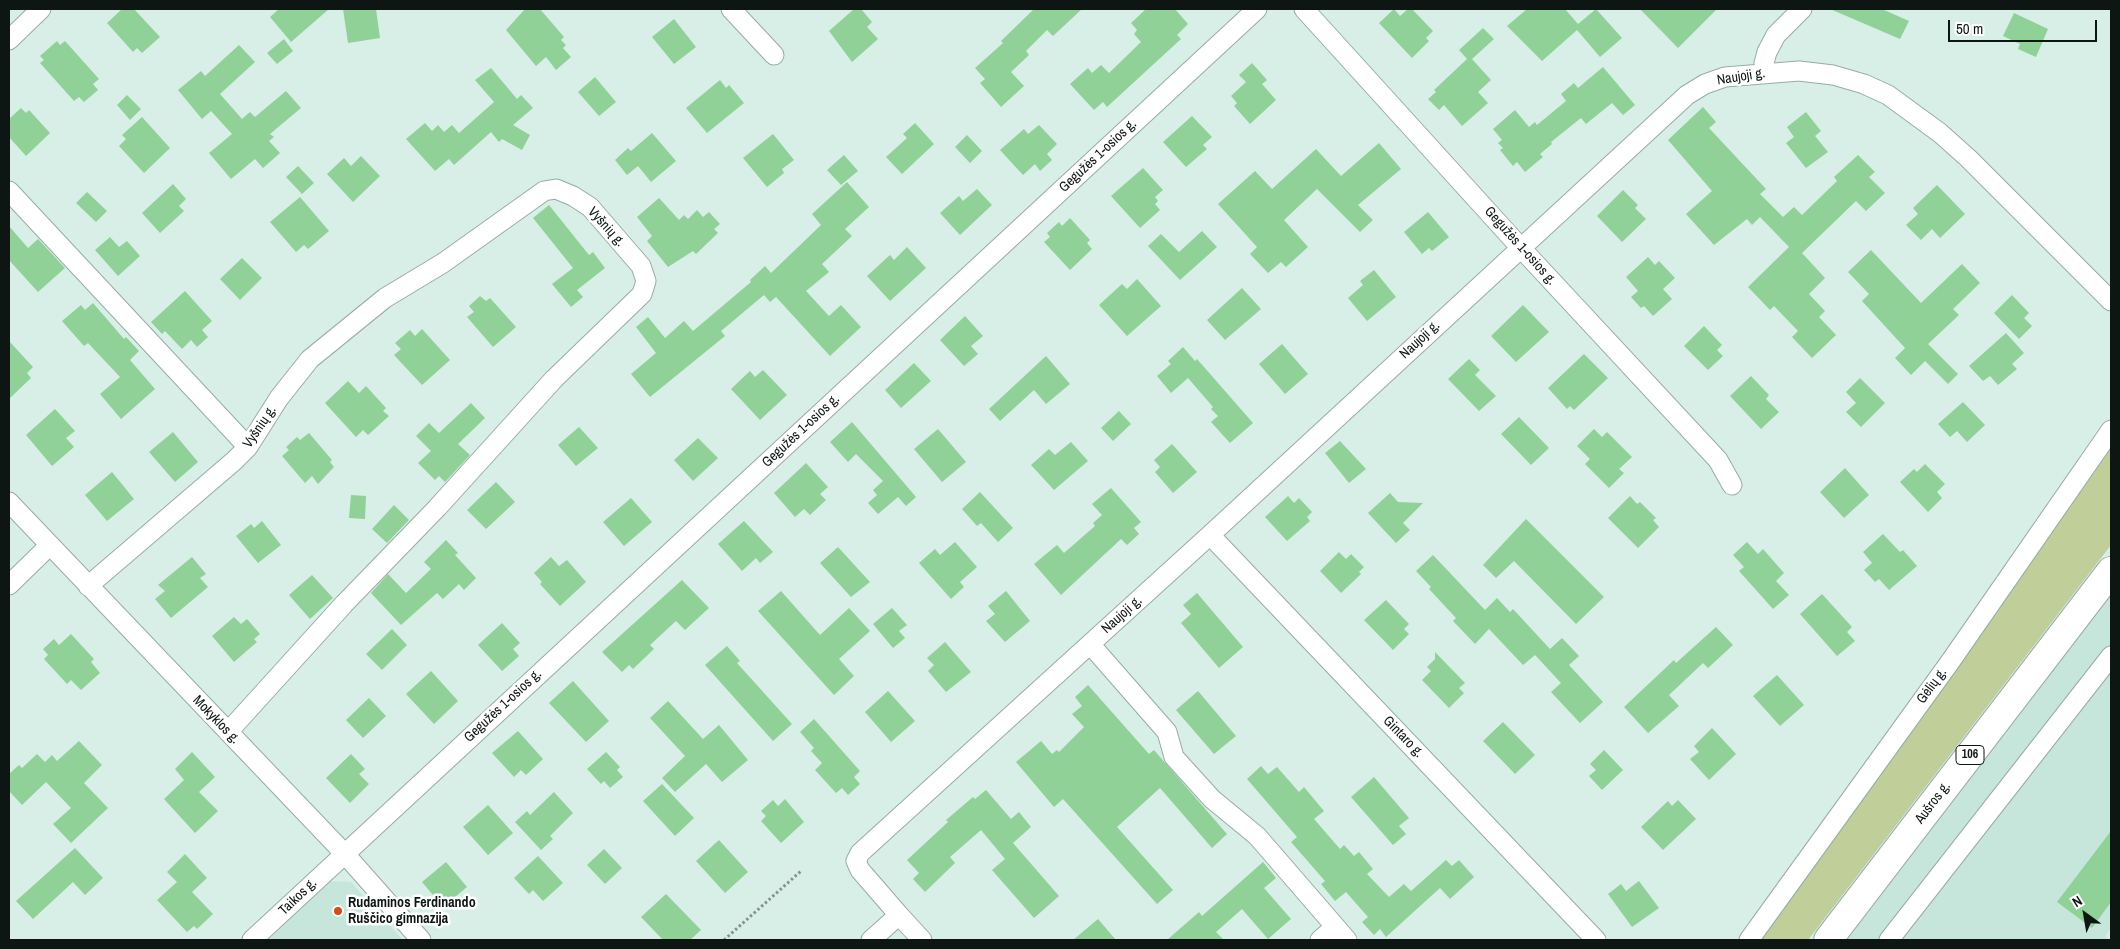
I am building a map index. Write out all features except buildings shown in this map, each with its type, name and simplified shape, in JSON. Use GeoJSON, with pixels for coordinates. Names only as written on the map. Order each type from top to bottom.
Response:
{"type":"FeatureCollection","features":[{"type":"Feature","properties":{"kind":"main road","name":"Aušros g."},"geometry":{"type":"LineString","coordinates":[[1828,940],[2111,570]]}},
{"type":"Feature","properties":{"kind":"street"},"geometry":{"type":"LineString","coordinates":[[9,40],[41,9]]}},
{"type":"Feature","properties":{"kind":"street"},"geometry":{"type":"LineString","coordinates":[[731,9],[774,55]]}},
{"type":"Feature","properties":{"kind":"street","name":"Gegužės 1-osios g."},"geometry":{"type":"LineString","coordinates":[[344,853],[1256,9]]}},
{"type":"Feature","properties":{"kind":"street","name":"Gegužės 1-osios g."},"geometry":{"type":"LineString","coordinates":[[1304,9],[1520,247],[1718,460],[1732,485]]}},
{"type":"Feature","properties":{"kind":"street"},"geometry":{"type":"LineString","coordinates":[[1765,72],[1764,63],[1767,52],[1776,36],[1802,9]]}},
{"type":"Feature","properties":{"kind":"street","name":"Naujoji g."},"geometry":{"type":"LineString","coordinates":[[899,915],[857,866],[856,862],[860,852],[1210,535],[1520,247],[1687,95],[1705,84],[1725,77],[1765,72],[1799,71],[1833,75],[1864,84],[1888,95],[1940,133],[1968,158],[2111,301]]}},
{"type":"Feature","properties":{"kind":"street","name":"Vyšnių g."},"geometry":{"type":"LineString","coordinates":[[88,586],[234,462],[248,446],[294,378],[318,353],[384,298],[443,263],[544,191],[556,188],[574,196],[590,207],[641,266],[646,281],[642,294],[554,379],[436,508],[344,604],[228,732]]}},
{"type":"Feature","properties":{"kind":"street"},"geometry":{"type":"LineString","coordinates":[[9,191],[248,446]]}},
{"type":"Feature","properties":{"kind":"street","name":"Gėlių g."},"geometry":{"type":"LineString","coordinates":[[1749,940],[1950,662],[2111,430]]}},
{"type":"Feature","properties":{"kind":"street","name":"Mokyklos g."},"geometry":{"type":"LineString","coordinates":[[9,502],[344,853],[421,940]]}},
{"type":"Feature","properties":{"kind":"street","name":"Gintaro g."},"geometry":{"type":"LineString","coordinates":[[1210,535],[1596,940]]}},
{"type":"Feature","properties":{"kind":"street"},"geometry":{"type":"LineString","coordinates":[[9,586],[50,545]]}},
{"type":"Feature","properties":{"kind":"street"},"geometry":{"type":"LineString","coordinates":[[1090,644],[1167,732],[1174,757],[1212,799],[1257,836],[1341,934],[1320,940]]}},
{"type":"Feature","properties":{"kind":"street"},"geometry":{"type":"LineString","coordinates":[[1889,940],[2111,656]]}},
{"type":"Feature","properties":{"kind":"street","name":"Taikos g."},"geometry":{"type":"LineString","coordinates":[[252,940],[344,853]]}},
{"type":"Feature","properties":{"kind":"street"},"geometry":{"type":"LineString","coordinates":[[871,940],[899,915],[922,940]]}},
{"type":"Feature","properties":{"kind":"path"},"geometry":{"type":"LineString","coordinates":[[724,940],[801,871]]}},
{"type":"Feature","properties":{"kind":"shaded area"},"geometry":{"type":"Polygon","coordinates":[[[2111,589],[2111,928],[2105,937],[2110,940],[1842,940],[2111,589]]]}},
{"type":"Feature","properties":{"kind":"shaded area","name":"Rudaminos Ferdinando Ruščico gimnazija"},"geometry":{"type":"Polygon","coordinates":[[[330,881],[351,882],[403,940],[268,940],[330,881]]]}},
{"type":"Feature","properties":{"kind":"green space"},"geometry":{"type":"Polygon","coordinates":[[[2111,448],[2111,545],[1808,940],[1760,940],[2111,448]]]}},
{"type":"Feature","properties":{"kind":"place","name":"Rudaminos Ferdinando Ruščico gimnazija"},"geometry":{"type":"Point","coordinates":[338,911]}}]}
